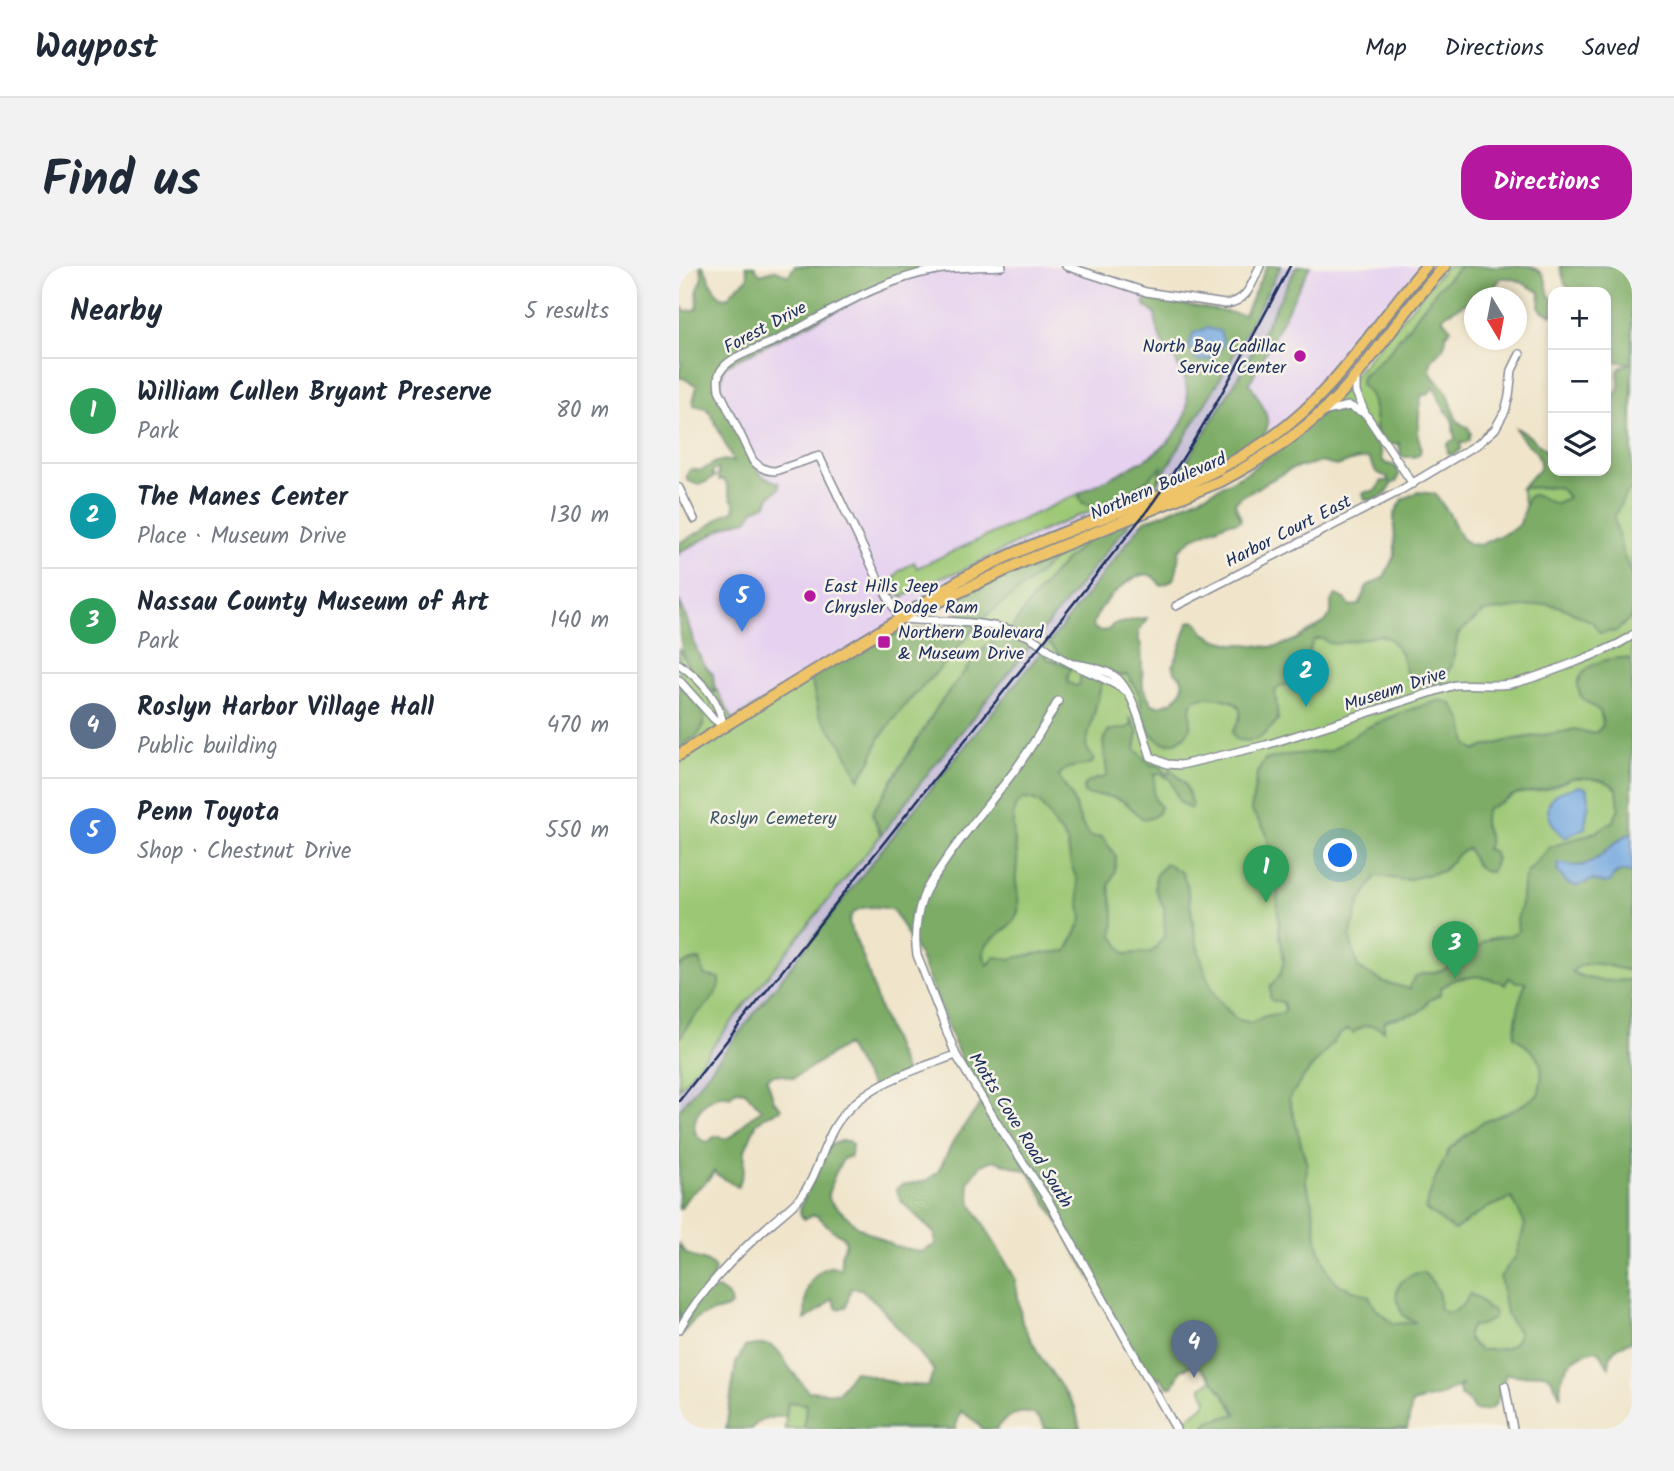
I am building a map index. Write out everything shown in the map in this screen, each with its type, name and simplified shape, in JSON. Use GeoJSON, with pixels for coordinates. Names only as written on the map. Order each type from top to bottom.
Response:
{"type":"FeatureCollection","features":[{"type":"Feature","properties":{"kind":"main road","name":"Northern Boulevard"},"geometry":{"type":"LineString","coordinates":[[679,755],[961,580],[1026,548],[1219,469],[1274,436],[1330,386],[1426,266]]}},
{"type":"Feature","properties":{"kind":"main road","name":"Northern Boulevard"},"geometry":{"type":"LineString","coordinates":[[900,619],[1025,561],[1243,470],[1323,412],[1356,376],[1411,303],[1445,266]]}},
{"type":"Feature","properties":{"kind":"street","name":"Forest Drive"},"geometry":{"type":"LineString","coordinates":[[900,619],[819,456],[775,471],[760,468],[753,461],[719,390],[718,378],[724,366],[733,360],[778,339],[821,314],[896,281],[936,270],[1002,266]]}},
{"type":"Feature","properties":{"kind":"street"},"geometry":{"type":"LineString","coordinates":[[1066,266],[1146,292],[1225,304],[1235,302],[1245,295],[1260,266]]}},
{"type":"Feature","properties":{"kind":"street","name":"Harbor Court East"},"geometry":{"type":"LineString","coordinates":[[1176,606],[1413,484],[1478,444],[1501,420],[1508,403],[1512,370],[1520,354]]}},
{"type":"Feature","properties":{"kind":"street"},"geometry":{"type":"LineString","coordinates":[[1356,376],[1356,392],[1365,413],[1413,484]]}},
{"type":"Feature","properties":{"kind":"street"},"geometry":{"type":"LineString","coordinates":[[1323,412],[1349,406],[1365,413]]}},
{"type":"Feature","properties":{"kind":"street"},"geometry":{"type":"LineString","coordinates":[[679,488],[694,519]]}},
{"type":"Feature","properties":{"kind":"street","name":"Museum Drive"},"geometry":{"type":"LineString","coordinates":[[900,619],[982,625],[1026,635],[1085,672],[1114,683],[1126,691],[1151,757],[1167,764],[1181,765],[1266,745],[1455,685],[1519,682],[1604,650],[1632,635]]}},
{"type":"Feature","properties":{"kind":"street"},"geometry":{"type":"LineString","coordinates":[[679,664],[694,675],[710,693],[722,713],[723,726]]}},
{"type":"Feature","properties":{"kind":"street"},"geometry":{"type":"LineString","coordinates":[[679,680],[723,726]]}},
{"type":"Feature","properties":{"kind":"street","name":"Motts Cove Road South"},"geometry":{"type":"LineString","coordinates":[[1058,701],[1016,769],[962,835],[929,885],[917,919],[917,955],[956,1055],[1048,1200],[1176,1429]]}},
{"type":"Feature","properties":{"kind":"street"},"geometry":{"type":"LineString","coordinates":[[679,1330],[704,1293],[739,1254],[801,1197],[834,1128],[853,1105],[883,1084],[956,1055]]}},
{"type":"Feature","properties":{"kind":"street"},"geometry":{"type":"LineString","coordinates":[[1505,1386],[1513,1429]]}},
{"type":"Feature","properties":{"kind":"shaded area"},"geometry":{"type":"Polygon","coordinates":[[[1065,266],[1154,299],[1185,373],[1187,406],[1177,433],[1156,453],[1089,488],[1111,514],[1016,552],[733,720],[679,619],[679,543],[753,503],[719,390],[723,368],[868,293],[936,270],[1065,266]]]}},
{"type":"Feature","properties":{"kind":"shaded area"},"geometry":{"type":"Polygon","coordinates":[[[1281,266],[1297,266],[1241,373],[1177,477],[1157,484],[1226,369],[1281,266]]]}},
{"type":"Feature","properties":{"kind":"shaded area"},"geometry":{"type":"Polygon","coordinates":[[[1310,266],[1426,266],[1367,341],[1274,436],[1249,385],[1310,266]]]}},
{"type":"Feature","properties":{"kind":"shaded area"},"geometry":{"type":"Polygon","coordinates":[[[1145,520],[1049,643],[1039,635],[1128,526],[1145,520]]]}},
{"type":"Feature","properties":{"kind":"shaded area"},"geometry":{"type":"Polygon","coordinates":[[[1032,645],[1041,652],[881,851],[679,1110],[679,1089],[1032,645]]]}},
{"type":"Feature","properties":{"kind":"green space"},"geometry":{"type":"Polygon","coordinates":[[[700,266],[703,266],[717,293],[727,298],[747,279],[746,266],[754,266],[760,274],[774,270],[788,276],[795,266],[1002,266],[936,270],[896,281],[724,366],[719,390],[757,470],[764,477],[779,483],[779,489],[770,496],[767,504],[754,510],[747,520],[728,526],[679,554],[679,543],[734,511],[727,483],[719,480],[718,469],[713,470],[712,475],[716,476],[702,484],[687,480],[691,469],[704,469],[722,461],[734,462],[711,414],[706,408],[694,405],[697,386],[679,378],[682,364],[679,360],[679,303],[685,311],[695,310],[698,306],[697,292],[702,274],[700,266]]]}},
{"type":"Feature","properties":{"kind":"green space"},"geometry":{"type":"Polygon","coordinates":[[[1267,266],[1281,266],[1226,369],[1157,484],[1162,467],[1117,501],[1098,509],[1083,503],[1080,493],[1144,460],[1172,437],[1182,423],[1187,407],[1183,374],[1176,360],[1163,345],[1155,314],[1144,302],[1154,299],[1244,315],[1267,266]]]}},
{"type":"Feature","properties":{"kind":"green space"},"geometry":{"type":"Polygon","coordinates":[[[1297,266],[1310,266],[1249,384],[1265,412],[1266,432],[1257,440],[1203,470],[1178,479],[1241,373],[1297,266]]]}},
{"type":"Feature","properties":{"kind":"green space"},"geometry":{"type":"Polygon","coordinates":[[[1446,266],[1461,266],[1439,287],[1389,352],[1362,377],[1361,383],[1372,398],[1378,433],[1323,412],[1446,266]]]}},
{"type":"Feature","properties":{"kind":"green space"},"geometry":{"type":"Polygon","coordinates":[[[1461,266],[1528,266],[1542,273],[1546,281],[1548,313],[1539,306],[1540,292],[1516,280],[1501,278],[1494,287],[1464,287],[1464,304],[1442,318],[1451,329],[1430,368],[1432,375],[1449,396],[1458,421],[1468,427],[1471,433],[1469,440],[1460,443],[1461,448],[1454,454],[1448,454],[1447,445],[1456,440],[1453,423],[1434,387],[1428,394],[1421,396],[1419,455],[1401,457],[1399,443],[1390,445],[1379,436],[1373,436],[1381,450],[1382,459],[1395,466],[1399,474],[1397,481],[1391,484],[1385,494],[1365,500],[1363,494],[1375,491],[1382,481],[1389,481],[1387,477],[1376,472],[1369,458],[1337,466],[1320,462],[1291,469],[1235,503],[1241,520],[1227,523],[1193,538],[1179,550],[1176,573],[1171,581],[1160,585],[1153,577],[1139,576],[1110,597],[1093,624],[1095,629],[1108,630],[1114,624],[1147,618],[1138,637],[1141,646],[1143,688],[1152,704],[1158,706],[1172,702],[1181,692],[1181,677],[1175,672],[1173,664],[1189,622],[1198,623],[1204,633],[1217,640],[1233,644],[1279,646],[1325,622],[1331,614],[1331,601],[1336,595],[1345,599],[1350,606],[1359,605],[1367,586],[1384,577],[1395,554],[1394,515],[1403,499],[1418,492],[1435,494],[1450,515],[1461,538],[1470,544],[1480,545],[1520,524],[1527,499],[1531,495],[1557,504],[1568,497],[1560,488],[1555,487],[1521,488],[1540,468],[1540,461],[1516,428],[1548,451],[1548,476],[1611,476],[1611,396],[1618,390],[1618,371],[1630,363],[1611,361],[1611,287],[1568,287],[1560,266],[1632,266],[1632,489],[1626,494],[1614,517],[1622,551],[1632,576],[1632,616],[1617,631],[1600,633],[1592,622],[1561,607],[1547,604],[1484,612],[1458,634],[1452,665],[1441,685],[1429,682],[1416,687],[1408,679],[1401,653],[1390,639],[1381,635],[1336,644],[1322,638],[1314,640],[1307,655],[1316,675],[1313,681],[1282,685],[1275,691],[1278,720],[1264,735],[1249,741],[1235,739],[1232,732],[1240,715],[1236,704],[1203,697],[1191,705],[1190,727],[1184,737],[1173,743],[1161,742],[1146,725],[1140,696],[1128,675],[1104,675],[1086,744],[1094,759],[1092,763],[1069,768],[1059,776],[1070,793],[1087,832],[1091,837],[1102,837],[1116,856],[1115,871],[1109,885],[1114,914],[1113,936],[1125,954],[1152,952],[1165,935],[1164,908],[1155,889],[1155,876],[1166,863],[1182,873],[1187,885],[1196,941],[1215,996],[1236,1019],[1251,1023],[1285,1010],[1283,1002],[1270,999],[1270,987],[1280,975],[1284,961],[1279,930],[1276,870],[1265,830],[1251,810],[1257,773],[1265,760],[1329,751],[1366,728],[1441,700],[1452,704],[1463,721],[1467,744],[1475,751],[1515,739],[1575,729],[1597,732],[1603,725],[1600,711],[1582,698],[1578,688],[1579,679],[1584,672],[1602,661],[1623,658],[1632,660],[1632,833],[1590,862],[1572,866],[1577,886],[1592,880],[1604,883],[1621,871],[1632,873],[1632,971],[1601,964],[1585,964],[1572,972],[1594,980],[1632,980],[1632,1341],[1614,1350],[1609,1368],[1597,1350],[1574,1360],[1561,1380],[1561,1397],[1547,1375],[1506,1374],[1497,1401],[1489,1409],[1474,1410],[1460,1395],[1459,1389],[1463,1384],[1440,1396],[1412,1403],[1407,1429],[1203,1429],[1209,1421],[1237,1414],[1218,1387],[1195,1364],[1181,1370],[1173,1387],[1168,1387],[1160,1377],[1150,1378],[1028,1171],[993,1160],[981,1165],[968,1182],[971,1203],[1015,1278],[1022,1323],[1040,1356],[1075,1407],[1080,1429],[1045,1429],[1037,1416],[1023,1413],[1008,1418],[997,1429],[982,1429],[961,1411],[955,1429],[804,1429],[806,1404],[788,1402],[786,1417],[767,1418],[751,1429],[726,1429],[736,1363],[745,1347],[773,1347],[808,1391],[838,1393],[854,1371],[899,1384],[928,1386],[934,1370],[878,1304],[861,1289],[851,1288],[846,1307],[837,1309],[832,1298],[805,1320],[808,1287],[826,1268],[841,1269],[841,1255],[846,1243],[843,1236],[832,1230],[818,1216],[805,1219],[802,1217],[801,1205],[830,1145],[849,1141],[852,1144],[851,1156],[843,1159],[835,1174],[828,1194],[830,1201],[858,1227],[894,1246],[921,1252],[935,1245],[935,1234],[901,1201],[896,1189],[902,1185],[926,1181],[938,1172],[955,1138],[983,1101],[969,1079],[919,955],[893,910],[873,907],[854,912],[849,924],[906,1074],[873,1089],[846,1045],[794,1078],[773,1075],[767,1079],[774,1101],[781,1110],[767,1115],[756,1124],[745,1150],[744,1171],[738,1187],[714,1171],[679,1209],[679,1110],[881,851],[1041,652],[1049,660],[1068,665],[1071,670],[1068,683],[1076,686],[1080,684],[1080,676],[1083,674],[1081,668],[1068,664],[1049,643],[1145,520],[1211,492],[1248,472],[1323,412],[1348,411],[1377,433],[1374,406],[1370,394],[1361,385],[1362,377],[1389,352],[1439,287],[1461,266]],[[1572,778],[1547,789],[1516,794],[1487,809],[1484,816],[1489,838],[1486,849],[1493,851],[1496,859],[1491,872],[1479,868],[1468,848],[1458,854],[1443,871],[1406,880],[1376,876],[1359,904],[1350,938],[1358,968],[1384,982],[1410,989],[1414,978],[1419,975],[1445,969],[1459,955],[1473,954],[1489,939],[1505,937],[1518,931],[1517,920],[1527,873],[1550,847],[1596,832],[1613,821],[1619,808],[1617,789],[1612,785],[1590,778],[1572,778]],[[1024,799],[1015,806],[1013,825],[1017,855],[1018,911],[1013,922],[988,944],[984,957],[988,965],[995,957],[1009,959],[1067,951],[1082,920],[1077,880],[1067,842],[1040,804],[1024,799]],[[1476,976],[1450,982],[1440,988],[1440,995],[1429,1000],[1417,1013],[1387,1020],[1384,1030],[1368,1026],[1353,1033],[1348,1029],[1340,1034],[1302,1079],[1289,1099],[1307,1165],[1306,1183],[1312,1201],[1318,1245],[1328,1271],[1338,1284],[1369,1296],[1376,1309],[1394,1324],[1415,1322],[1402,1314],[1397,1290],[1407,1278],[1423,1272],[1436,1288],[1439,1308],[1446,1313],[1460,1307],[1470,1294],[1479,1298],[1487,1309],[1495,1313],[1494,1318],[1484,1324],[1472,1326],[1468,1333],[1468,1339],[1479,1350],[1491,1350],[1508,1347],[1517,1340],[1519,1334],[1506,1314],[1500,1277],[1516,1256],[1525,1224],[1512,1198],[1489,1207],[1454,1230],[1425,1209],[1435,1179],[1450,1148],[1481,1123],[1515,1109],[1538,1095],[1542,1074],[1535,1055],[1514,1036],[1519,1002],[1526,982],[1509,978],[1505,985],[1476,976]],[[736,1090],[730,1096],[720,1096],[703,1106],[695,1123],[695,1132],[699,1138],[708,1142],[714,1137],[720,1136],[723,1139],[731,1136],[762,1110],[745,1091],[736,1090]]]}},
{"type":"Feature","properties":{"kind":"green space"},"geometry":{"type":"Polygon","coordinates":[[[1632,398],[1632,1340],[1248,1425],[881,851],[1055,636],[1128,675],[1150,713],[1529,527],[1521,488],[1548,466],[1548,476],[1611,476],[1611,457],[1632,398]]]}},
{"type":"Feature","properties":{"kind":"green space"},"geometry":{"type":"Polygon","coordinates":[[[1163,465],[1157,484],[1146,500],[1111,514],[1098,510],[1083,514],[1035,534],[957,573],[941,577],[903,597],[893,591],[893,581],[898,572],[914,562],[917,568],[1080,493],[1079,496],[1147,479],[1163,465]]]}},
{"type":"Feature","properties":{"kind":"green space"},"geometry":{"type":"Polygon","coordinates":[[[1135,516],[881,835],[872,813],[940,703],[977,656],[992,641],[1008,633],[1035,595],[1063,563],[1095,533],[1135,516]]]}},
{"type":"Feature","properties":{"kind":"green space","name":"Roslyn Cemetery"},"geometry":{"type":"Polygon","coordinates":[[[1095,533],[1063,563],[1035,595],[1008,633],[992,641],[977,656],[940,703],[872,813],[881,835],[679,1089],[679,749],[696,737],[704,723],[679,680],[679,648],[686,661],[711,690],[715,691],[715,687],[733,720],[815,669],[871,760],[879,739],[904,706],[981,620],[1036,576],[1070,543],[1095,533]]]}},
{"type":"Feature","properties":{"kind":"green space"},"geometry":{"type":"Polygon","coordinates":[[[1070,543],[1037,576],[981,620],[904,706],[879,739],[871,760],[859,779],[842,745],[819,714],[812,683],[813,674],[868,639],[929,627],[963,624],[957,609],[962,592],[1070,543]]]}},
{"type":"Feature","properties":{"kind":"green space"},"geometry":{"type":"Polygon","coordinates":[[[679,601],[696,649],[713,674],[715,693],[689,668],[686,661],[680,636],[679,601]]]}},
{"type":"Feature","properties":{"kind":"green space"},"geometry":{"type":"Polygon","coordinates":[[[679,684],[701,707],[704,720],[697,736],[687,741],[679,750],[679,684]]]}},
{"type":"Feature","properties":{"kind":"green space"},"geometry":{"type":"Polygon","coordinates":[[[1130,717],[1138,732],[1135,749],[1151,765],[1161,767],[1166,775],[1169,775],[1170,769],[1180,778],[1188,790],[1191,808],[1179,801],[1170,779],[1162,773],[1154,774],[1154,795],[1160,806],[1158,813],[1152,818],[1142,818],[1121,800],[1084,793],[1087,783],[1105,777],[1107,773],[1103,742],[1108,731],[1130,727],[1130,717]]]}},
{"type":"Feature","properties":{"kind":"green space"},"geometry":{"type":"Polygon","coordinates":[[[700,959],[704,975],[719,978],[719,984],[714,996],[692,1020],[679,1040],[679,967],[700,959]]]}},
{"type":"Feature","properties":{"kind":"green space"},"geometry":{"type":"Polygon","coordinates":[[[679,1244],[688,1255],[706,1261],[715,1269],[713,1277],[700,1295],[718,1289],[727,1295],[731,1305],[700,1317],[679,1335],[679,1244]]]}},
{"type":"Feature","properties":{"kind":"green space"},"geometry":{"type":"Polygon","coordinates":[[[1214,1379],[1237,1415],[1209,1421],[1203,1429],[1189,1429],[1184,1420],[1203,1407],[1207,1400],[1201,1387],[1214,1379]]]}},
{"type":"Feature","properties":{"kind":"green space"},"geometry":{"type":"Polygon","coordinates":[[[787,1402],[806,1404],[804,1429],[785,1429],[787,1402]]]}},
{"type":"Feature","properties":{"kind":"water"},"geometry":{"type":"Polygon","coordinates":[[[1207,328],[1220,331],[1224,344],[1213,358],[1199,361],[1189,346],[1193,333],[1207,328]]]}},
{"type":"Feature","properties":{"kind":"water"},"geometry":{"type":"Polygon","coordinates":[[[1579,786],[1586,788],[1589,797],[1585,828],[1565,838],[1549,816],[1549,804],[1557,794],[1579,786]]]}},
{"type":"Feature","properties":{"kind":"water"},"geometry":{"type":"Polygon","coordinates":[[[1632,833],[1632,873],[1621,871],[1614,875],[1610,882],[1592,880],[1577,886],[1568,884],[1557,871],[1558,864],[1580,866],[1594,861],[1632,833]]]}},
{"type":"Feature","properties":{"kind":"railway"},"geometry":{"type":"LineString","coordinates":[[679,1101],[1146,512],[1205,422],[1290,266]]}},
{"type":"Feature","properties":{"kind":"place","name":"North Bay Cadillac Service Center"},"geometry":{"type":"Point","coordinates":[1300,356]}},
{"type":"Feature","properties":{"kind":"place","name":"East Hills Jeep Chrysler Dodge Ram"},"geometry":{"type":"Point","coordinates":[810,596]}},
{"type":"Feature","properties":{"kind":"place","name":"Penn Toyota"},"geometry":{"type":"Point","coordinates":[742,632]}},
{"type":"Feature","properties":{"kind":"place","name":"Northern Boulevard & Museum Drive"},"geometry":{"type":"Point","coordinates":[884,642]}},
{"type":"Feature","properties":{"kind":"place","name":"The Manes Center"},"geometry":{"type":"Point","coordinates":[1306,707]}},
{"type":"Feature","properties":{"kind":"place","name":"William Cullen Bryant Preserve"},"geometry":{"type":"Point","coordinates":[1266,903]}},
{"type":"Feature","properties":{"kind":"place","name":"Nassau County Museum of Art"},"geometry":{"type":"Point","coordinates":[1455,979]}},
{"type":"Feature","properties":{"kind":"place","name":"Roslyn Harbor Village Hall"},"geometry":{"type":"Point","coordinates":[1194,1378]}}]}
